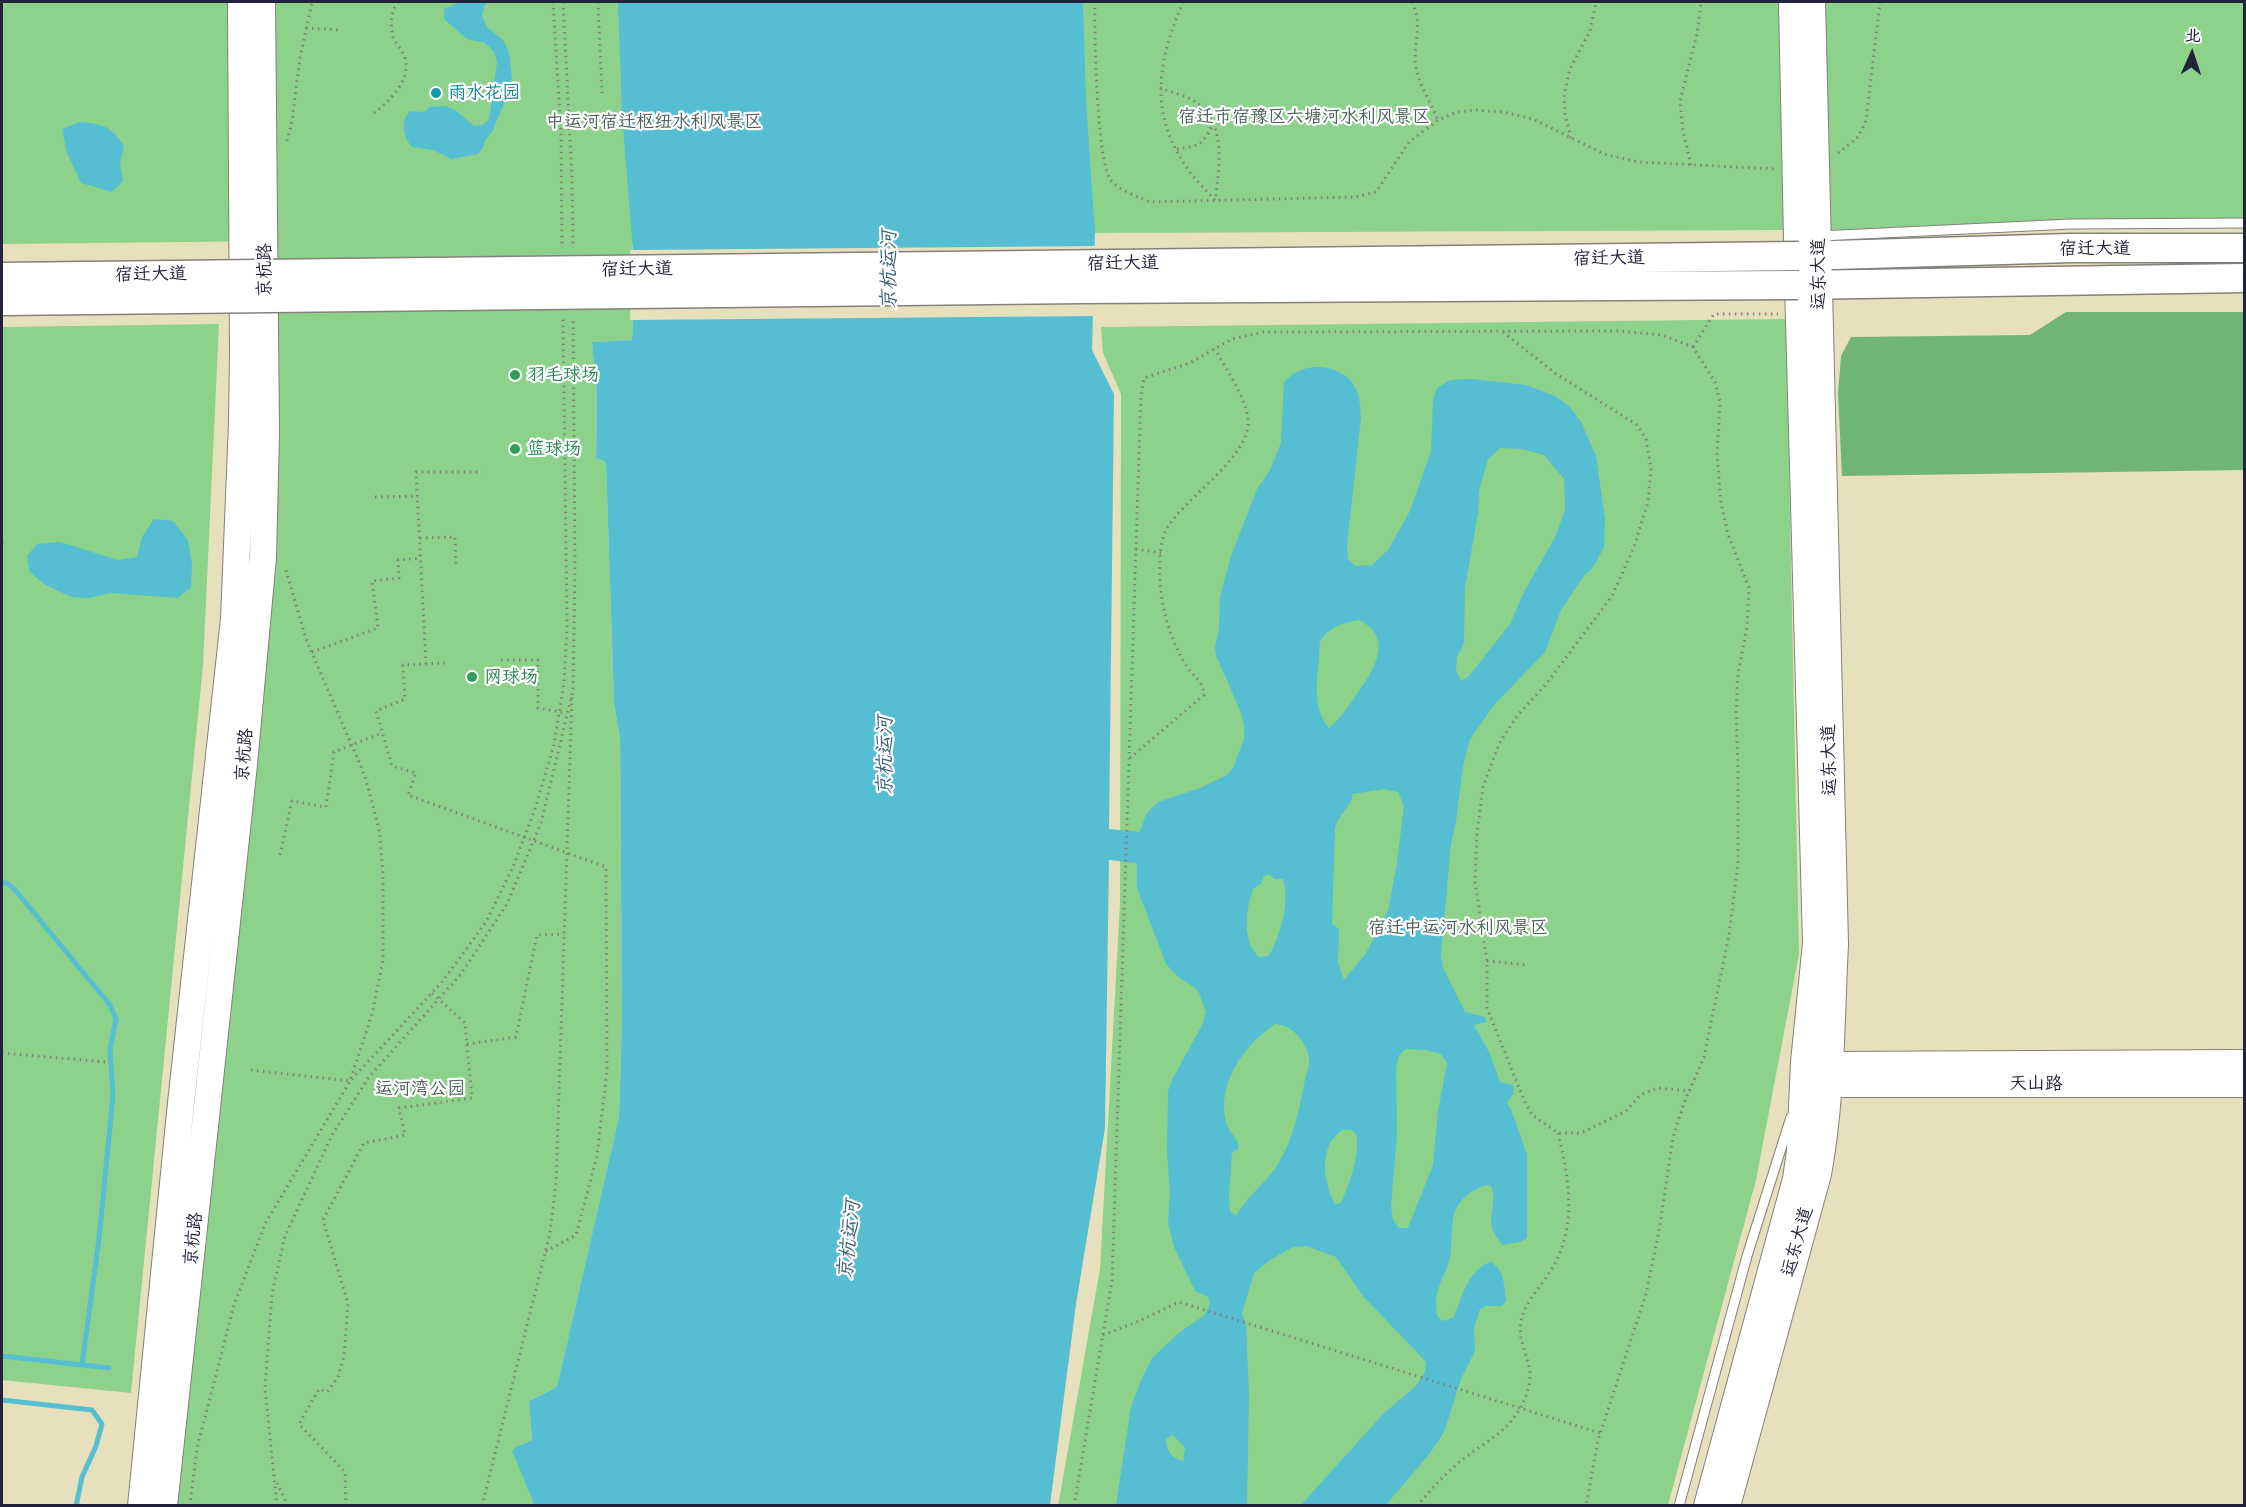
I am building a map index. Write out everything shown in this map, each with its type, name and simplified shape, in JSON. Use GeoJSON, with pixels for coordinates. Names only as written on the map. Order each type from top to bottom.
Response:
{"type":"FeatureCollection","features":[{"type":"Feature","properties":{"kind":"main road","name":"宿迁大道"},"geometry":{"type":"LineString","coordinates":[[2,277],[1812,249],[2244,248]]}},
{"type":"Feature","properties":{"kind":"main road","name":"宿迁大道"},"geometry":{"type":"LineString","coordinates":[[2,301],[1093,289],[1808,285],[2244,278]]}},
{"type":"Feature","properties":{"kind":"street","name":"京杭路"},"geometry":{"type":"LineString","coordinates":[[141,1506],[182,1094],[234,619],[243,353],[241,2]]}},
{"type":"Feature","properties":{"kind":"street","name":"京杭路"},"geometry":{"type":"LineString","coordinates":[[164,1506],[239,812],[263,557],[266,422],[262,2]]}},
{"type":"Feature","properties":{"kind":"street","name":"运东大道"},"geometry":{"type":"LineString","coordinates":[[1707,1506],[1796,1179],[1800,1151],[1820,1076],[1835,944],[1808,285],[1812,249],[1792,2]]}},
{"type":"Feature","properties":{"kind":"street","name":"运东大道"},"geometry":{"type":"LineString","coordinates":[[1807,170],[1812,2]]}},
{"type":"Feature","properties":{"kind":"street","name":"运东大道"},"geometry":{"type":"LineString","coordinates":[[1727,1506],[1818,1174],[1822,1149],[1798,314],[1808,285]]}},
{"type":"Feature","properties":{"kind":"street","name":"天山路"},"geometry":{"type":"LineString","coordinates":[[1820,1076],[2244,1063]]}},
{"type":"Feature","properties":{"kind":"street","name":"天山路"},"geometry":{"type":"LineString","coordinates":[[1820,1076],[2244,1084]]}},
{"type":"Feature","properties":{"kind":"lane"},"geometry":{"type":"LineString","coordinates":[[1812,249],[2071,224],[2244,223]]}},
{"type":"Feature","properties":{"kind":"lane"},"geometry":{"type":"LineString","coordinates":[[1679,1506],[1747,1256],[1820,1076]]}},
{"type":"Feature","properties":{"kind":"path"},"geometry":{"type":"LineString","coordinates":[[374,113],[388,102],[399,87],[404,74],[405,59],[393,37],[393,7],[398,2]]}},
{"type":"Feature","properties":{"kind":"path"},"geometry":{"type":"LineString","coordinates":[[553,2],[561,132],[562,250]]}},
{"type":"Feature","properties":{"kind":"path"},"geometry":{"type":"LineString","coordinates":[[563,2],[572,179],[573,249]]}},
{"type":"Feature","properties":{"kind":"path"},"geometry":{"type":"LineString","coordinates":[[598,2],[602,93]]}},
{"type":"Feature","properties":{"kind":"path"},"geometry":{"type":"LineString","coordinates":[[1095,2],[1101,151],[1110,180],[1131,194],[1149,202],[1355,197],[1376,192],[1408,142],[1438,120],[1457,112],[1476,110],[1503,112],[1533,119],[1604,154],[1638,162],[1807,170],[1858,137],[1866,121],[1880,2]]}},
{"type":"Feature","properties":{"kind":"path"},"geometry":{"type":"LineString","coordinates":[[1184,2],[1171,30],[1164,58],[1160,88],[1162,112],[1185,166],[1215,200]]}},
{"type":"Feature","properties":{"kind":"path"},"geometry":{"type":"LineString","coordinates":[[1412,2],[1419,32],[1416,67],[1438,120]]}},
{"type":"Feature","properties":{"kind":"path"},"geometry":{"type":"LineString","coordinates":[[1571,138],[1563,94],[1570,69],[1590,31],[1596,2]]}},
{"type":"Feature","properties":{"kind":"path"},"geometry":{"type":"LineString","coordinates":[[1691,165],[1683,130],[1680,101],[1697,34],[1701,2]]}},
{"type":"Feature","properties":{"kind":"path"},"geometry":{"type":"LineString","coordinates":[[306,28],[341,30]]}},
{"type":"Feature","properties":{"kind":"path"},"geometry":{"type":"LineString","coordinates":[[1160,88],[1188,98],[1202,107],[1213,124],[1219,147],[1220,170],[1215,200]]}},
{"type":"Feature","properties":{"kind":"path"},"geometry":{"type":"LineString","coordinates":[[1176,149],[1191,147],[1205,141],[1213,124]]}},
{"type":"Feature","properties":{"kind":"path"},"geometry":{"type":"LineString","coordinates":[[482,1506],[550,1233],[556,1183],[573,690],[575,567],[573,308]]}},
{"type":"Feature","properties":{"kind":"path"},"geometry":{"type":"LineString","coordinates":[[190,1506],[197,1448],[234,1305],[265,1224],[350,1081],[432,993],[486,922],[513,867],[535,809],[554,745],[564,683],[567,627],[563,309]]}},
{"type":"Feature","properties":{"kind":"path"},"geometry":{"type":"LineString","coordinates":[[1693,347],[1714,314],[1798,314]]}},
{"type":"Feature","properties":{"kind":"path"},"geometry":{"type":"LineString","coordinates":[[1502,331],[1555,373],[1637,424],[1646,440],[1651,468],[1648,502],[1634,547],[1612,596],[1547,682],[1517,716],[1499,744],[1482,787],[1475,881],[1487,961],[1486,1008],[1532,1115],[1558,1133],[1581,1132],[1626,1111],[1640,1095],[1657,1088],[1690,1091]]}},
{"type":"Feature","properties":{"kind":"path"},"geometry":{"type":"LineString","coordinates":[[1074,1506],[1112,1281],[1141,394],[1144,378],[1190,363],[1232,339],[1263,332],[1619,331],[1662,335],[1693,347],[1715,382],[1720,402],[1717,454],[1721,503],[1728,534],[1749,588],[1747,627],[1738,674],[1736,712],[1738,863],[1729,935],[1704,1058],[1673,1137],[1659,1231],[1646,1294],[1600,1433],[1586,1506]]}},
{"type":"Feature","properties":{"kind":"path"},"geometry":{"type":"LineString","coordinates":[[1130,759],[1204,695],[1204,686],[1186,666],[1167,626],[1160,592],[1161,553],[1165,530],[1214,478],[1246,436],[1248,419],[1242,399],[1215,349]]}},
{"type":"Feature","properties":{"kind":"path"},"geometry":{"type":"LineString","coordinates":[[426,664],[416,472],[482,472]]}},
{"type":"Feature","properties":{"kind":"path"},"geometry":{"type":"LineString","coordinates":[[375,497],[418,496]]}},
{"type":"Feature","properties":{"kind":"path"},"geometry":{"type":"LineString","coordinates":[[420,538],[455,537],[456,567]]}},
{"type":"Feature","properties":{"kind":"path"},"geometry":{"type":"LineString","coordinates":[[1136,549],[1161,553]]}},
{"type":"Feature","properties":{"kind":"path"},"geometry":{"type":"LineString","coordinates":[[312,652],[378,628],[372,581],[399,578],[398,560],[421,558]]}},
{"type":"Feature","properties":{"kind":"path"},"geometry":{"type":"LineString","coordinates":[[284,564],[312,652],[365,776],[379,829],[383,874],[382,960],[372,1014],[350,1081]]}},
{"type":"Feature","properties":{"kind":"path"},"geometry":{"type":"LineString","coordinates":[[501,660],[538,660],[538,708],[567,713]]}},
{"type":"Feature","properties":{"kind":"path"},"geometry":{"type":"LineString","coordinates":[[445,663],[403,665],[405,699],[376,711],[392,766],[416,772],[408,795],[606,867],[608,1070],[597,1156],[576,1235],[545,1252]]}},
{"type":"Feature","properties":{"kind":"path"},"geometry":{"type":"LineString","coordinates":[[277,1506],[265,1388],[272,1294],[285,1236],[332,1135],[369,1077],[460,974],[507,904],[541,823],[573,690]]}},
{"type":"Feature","properties":{"kind":"path"},"geometry":{"type":"LineString","coordinates":[[280,855],[292,801],[326,807],[334,752],[382,733]]}},
{"type":"Feature","properties":{"kind":"path"},"geometry":{"type":"LineString","coordinates":[[467,1044],[516,1037],[537,935],[565,934]]}},
{"type":"Feature","properties":{"kind":"path"},"geometry":{"type":"LineString","coordinates":[[1487,961],[1528,965]]}},
{"type":"Feature","properties":{"kind":"path"},"geometry":{"type":"LineString","coordinates":[[346,1506],[345,1472],[299,1424],[320,1389],[327,1392],[338,1377],[348,1327],[348,1304],[323,1220],[364,1143],[405,1135],[399,1108],[472,1098],[465,1023],[432,993]]}},
{"type":"Feature","properties":{"kind":"path"},"geometry":{"type":"LineString","coordinates":[[2,1053],[106,1062]]}},
{"type":"Feature","properties":{"kind":"path"},"geometry":{"type":"LineString","coordinates":[[251,1070],[350,1081]]}},
{"type":"Feature","properties":{"kind":"path"},"geometry":{"type":"LineString","coordinates":[[1417,1506],[1454,1466],[1511,1422],[1526,1398],[1530,1374],[1520,1335],[1521,1322],[1525,1307],[1552,1269],[1564,1241],[1570,1205],[1566,1168],[1558,1133]]}},
{"type":"Feature","properties":{"kind":"path"},"geometry":{"type":"LineString","coordinates":[[1103,1335],[1139,1322],[1164,1307],[1179,1302],[1600,1433]]}},
{"type":"Feature","properties":{"kind":"path"},"geometry":{"type":"LineString","coordinates":[[275,1480],[288,1506]]}},
{"type":"Feature","properties":{"kind":"green space"},"geometry":{"type":"Polygon","coordinates":[[[2,2],[2244,2],[2244,228],[1095,233],[632,242],[635,278],[632,340],[592,342],[597,397],[596,458],[606,462],[614,703],[620,738],[622,1020],[619,1117],[557,1387],[529,1401],[532,1440],[518,1446],[533,1501],[532,1505],[174,1505],[198,1263],[274,241],[2,244],[2,2]]]}},
{"type":"Feature","properties":{"kind":"green space"},"geometry":{"type":"Polygon","coordinates":[[[2066,312],[2244,312],[2244,470],[1842,476],[1838,393],[1841,356],[1851,337],[2030,335],[2066,312]]]}},
{"type":"Feature","properties":{"kind":"green space","name":"宿迁中运河水利风景区"},"geometry":{"type":"Polygon","coordinates":[[[1786,319],[1799,954],[1756,1180],[1668,1505],[1058,1506],[1100,1269],[1120,903],[1121,394],[1103,353],[1101,327],[1786,319]]]}},
{"type":"Feature","properties":{"kind":"green space"},"geometry":{"type":"Polygon","coordinates":[[[219,324],[203,665],[131,1393],[2,1380],[2,327],[219,324]]]}},
{"type":"Feature","properties":{"kind":"water"},"geometry":{"type":"Polygon","coordinates":[[[460,2],[489,2],[484,6],[482,16],[487,27],[503,40],[509,52],[512,80],[492,132],[485,140],[483,148],[478,154],[451,159],[433,150],[412,147],[406,139],[404,124],[410,111],[423,112],[430,107],[445,106],[454,109],[474,126],[482,125],[489,120],[497,62],[494,52],[485,43],[467,39],[444,19],[444,9],[460,2]]]}},
{"type":"Feature","properties":{"kind":"water","name":"京杭运河"},"geometry":{"type":"Polygon","coordinates":[[[618,2],[1083,2],[1086,101],[1095,233],[1092,350],[1114,394],[1109,829],[1140,832],[1146,814],[1158,802],[1200,788],[1227,775],[1233,768],[1244,739],[1244,727],[1242,715],[1216,655],[1220,596],[1231,556],[1257,489],[1270,470],[1281,443],[1284,383],[1291,376],[1309,368],[1329,368],[1347,377],[1357,393],[1361,417],[1347,546],[1348,559],[1355,566],[1372,565],[1388,550],[1410,511],[1431,451],[1433,400],[1437,388],[1450,380],[1471,379],[1526,385],[1555,396],[1570,407],[1581,422],[1596,456],[1605,519],[1604,547],[1594,566],[1583,577],[1561,610],[1545,652],[1495,704],[1470,739],[1463,766],[1451,844],[1441,954],[1443,968],[1465,1012],[1485,1017],[1486,1022],[1474,1025],[1490,1054],[1500,1082],[1513,1085],[1514,1093],[1507,1102],[1527,1155],[1527,1238],[1520,1242],[1502,1245],[1495,1235],[1492,1228],[1493,1195],[1490,1185],[1471,1192],[1457,1207],[1453,1217],[1450,1257],[1437,1293],[1438,1318],[1443,1321],[1454,1317],[1471,1277],[1491,1262],[1501,1274],[1506,1301],[1502,1306],[1487,1306],[1480,1309],[1474,1328],[1475,1351],[1461,1379],[1444,1432],[1430,1453],[1386,1505],[1301,1505],[1383,1414],[1416,1386],[1425,1372],[1426,1362],[1363,1296],[1336,1257],[1306,1246],[1293,1247],[1270,1260],[1254,1273],[1242,1313],[1246,1324],[1249,1395],[1247,1505],[1116,1505],[1131,1407],[1143,1376],[1152,1358],[1180,1332],[1205,1315],[1210,1303],[1208,1297],[1195,1291],[1174,1247],[1168,1223],[1170,1193],[1167,1151],[1168,1091],[1202,1025],[1206,1012],[1198,990],[1177,976],[1166,964],[1137,888],[1137,863],[1109,860],[1105,1128],[1076,1304],[1050,1505],[532,1505],[533,1501],[512,1451],[532,1440],[529,1401],[557,1387],[619,1117],[622,1020],[620,738],[614,703],[606,462],[596,458],[597,397],[592,342],[632,340],[635,278],[622,113],[618,2]],[[1500,448],[1488,459],[1479,491],[1478,513],[1465,588],[1464,643],[1457,657],[1456,670],[1461,681],[1469,676],[1510,624],[1524,592],[1555,537],[1565,510],[1564,479],[1544,455],[1522,449],[1500,448]],[[1359,620],[1332,629],[1320,642],[1317,694],[1320,712],[1329,728],[1345,711],[1371,673],[1378,653],[1379,644],[1370,627],[1359,620]],[[1384,789],[1353,794],[1335,827],[1332,924],[1339,929],[1338,963],[1344,980],[1366,953],[1388,911],[1404,806],[1398,792],[1384,789]],[[1269,874],[1263,877],[1262,883],[1254,888],[1247,914],[1250,942],[1259,957],[1269,956],[1281,928],[1285,908],[1283,879],[1275,879],[1269,874]],[[1275,1024],[1253,1042],[1236,1066],[1225,1093],[1226,1122],[1238,1145],[1238,1149],[1232,1153],[1229,1194],[1230,1211],[1236,1216],[1244,1203],[1281,1160],[1298,1115],[1309,1063],[1307,1051],[1301,1040],[1293,1031],[1281,1025],[1275,1024]],[[1406,1049],[1399,1055],[1396,1068],[1397,1135],[1391,1206],[1393,1220],[1399,1228],[1408,1228],[1433,1165],[1438,1111],[1447,1063],[1441,1054],[1426,1050],[1406,1049]],[[1342,1130],[1329,1146],[1326,1155],[1326,1175],[1335,1204],[1341,1203],[1351,1178],[1357,1152],[1356,1134],[1351,1130],[1342,1130]],[[1173,1435],[1166,1439],[1168,1451],[1175,1458],[1183,1461],[1185,1448],[1173,1435]]]}},
{"type":"Feature","properties":{"kind":"water"},"geometry":{"type":"Polygon","coordinates":[[[80,122],[106,127],[124,146],[120,164],[123,181],[112,192],[81,183],[67,153],[62,129],[80,122]]]}},
{"type":"Feature","properties":{"kind":"water"},"geometry":{"type":"Polygon","coordinates":[[[154,519],[173,521],[188,540],[192,564],[191,587],[178,598],[110,593],[89,598],[71,597],[44,584],[29,571],[27,556],[37,544],[60,542],[118,560],[137,557],[142,537],[154,519]]]}},
{"type":"Feature","properties":{"kind":"pier"},"geometry":{"type":"Polygon","coordinates":[[[1098,246],[1096,316],[630,320],[632,278],[630,250],[1098,246]]]}},
{"type":"Feature","properties":{"kind":"waterway"},"geometry":{"type":"LineString","coordinates":[[2,883],[7,883],[16,891],[110,1005],[116,1019],[110,1049],[113,1095],[99,1239],[82,1365]]}},
{"type":"Feature","properties":{"kind":"waterway"},"geometry":{"type":"LineString","coordinates":[[2,1356],[109,1368]]}},
{"type":"Feature","properties":{"kind":"waterway"},"geometry":{"type":"LineString","coordinates":[[2,1400],[92,1410],[102,1424],[96,1446],[82,1477],[76,1506]]}},
{"type":"Feature","properties":{"kind":"place","name":"雨水花园"},"geometry":{"type":"Point","coordinates":[436,93]}},
{"type":"Feature","properties":{"kind":"place","name":"羽毛球场"},"geometry":{"type":"Point","coordinates":[515,375]}},
{"type":"Feature","properties":{"kind":"place","name":"篮球场"},"geometry":{"type":"Point","coordinates":[515,449]}},
{"type":"Feature","properties":{"kind":"place","name":"网球场"},"geometry":{"type":"Point","coordinates":[472,677]}},
{"type":"Feature","properties":{"kind":"park label","name":"宿迁市宿豫区六塘河水利风景区"},"geometry":{"type":"Point","coordinates":[1304,117]}},
{"type":"Feature","properties":{"kind":"park label","name":"中运河宿迁枢纽水利风景区"},"geometry":{"type":"Point","coordinates":[654,122]}},
{"type":"Feature","properties":{"kind":"park label","name":"运河湾公园"},"geometry":{"type":"Point","coordinates":[420,1089]}}]}
